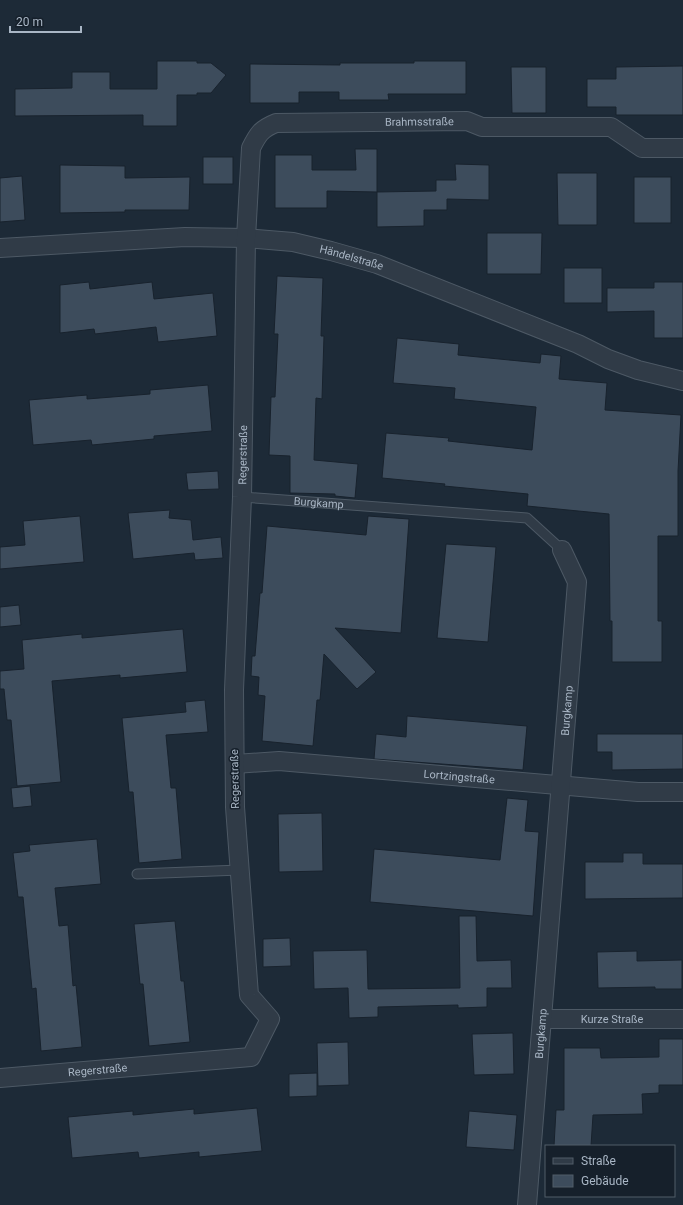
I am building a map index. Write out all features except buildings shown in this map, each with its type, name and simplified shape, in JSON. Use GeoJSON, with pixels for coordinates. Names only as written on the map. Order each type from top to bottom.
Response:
{"type":"FeatureCollection","features":[{"type":"Feature","properties":{"kind":"street","name":"Brahmsstraße"},"geometry":{"type":"LineString","coordinates":[[246,238],[251,148],[257,135],[266,127],[276,123],[467,121],[482,127],[611,127],[642,148],[683,148]]}},
{"type":"Feature","properties":{"kind":"street","name":"Händelstraße"},"geometry":{"type":"LineString","coordinates":[[0,248],[185,237],[246,238],[294,242],[377,264],[578,344],[608,359],[638,370],[683,381]]}},
{"type":"Feature","properties":{"kind":"street","name":"Regerstraße"},"geometry":{"type":"LineString","coordinates":[[0,1078],[251,1057],[270,1020],[249,995],[235,807],[234,690],[242,497],[246,238]]}},
{"type":"Feature","properties":{"kind":"street","name":"Burgkamp"},"geometry":{"type":"LineString","coordinates":[[527,1205],[577,582],[562,550]]}},
{"type":"Feature","properties":{"kind":"street","name":"Lortzingstraße"},"geometry":{"type":"LineString","coordinates":[[235,764],[279,761],[638,792],[683,792]]}},
{"type":"Feature","properties":{"kind":"street","name":"Kurze Straße"},"geometry":{"type":"LineString","coordinates":[[542,1019],[683,1019]]}},
{"type":"Feature","properties":{"kind":"lane","name":"Burgkamp"},"geometry":{"type":"LineString","coordinates":[[242,497],[527,518],[562,550]]}},
{"type":"Feature","properties":{"kind":"lane"},"geometry":{"type":"LineString","coordinates":[[137,874],[240,870]]}}]}
